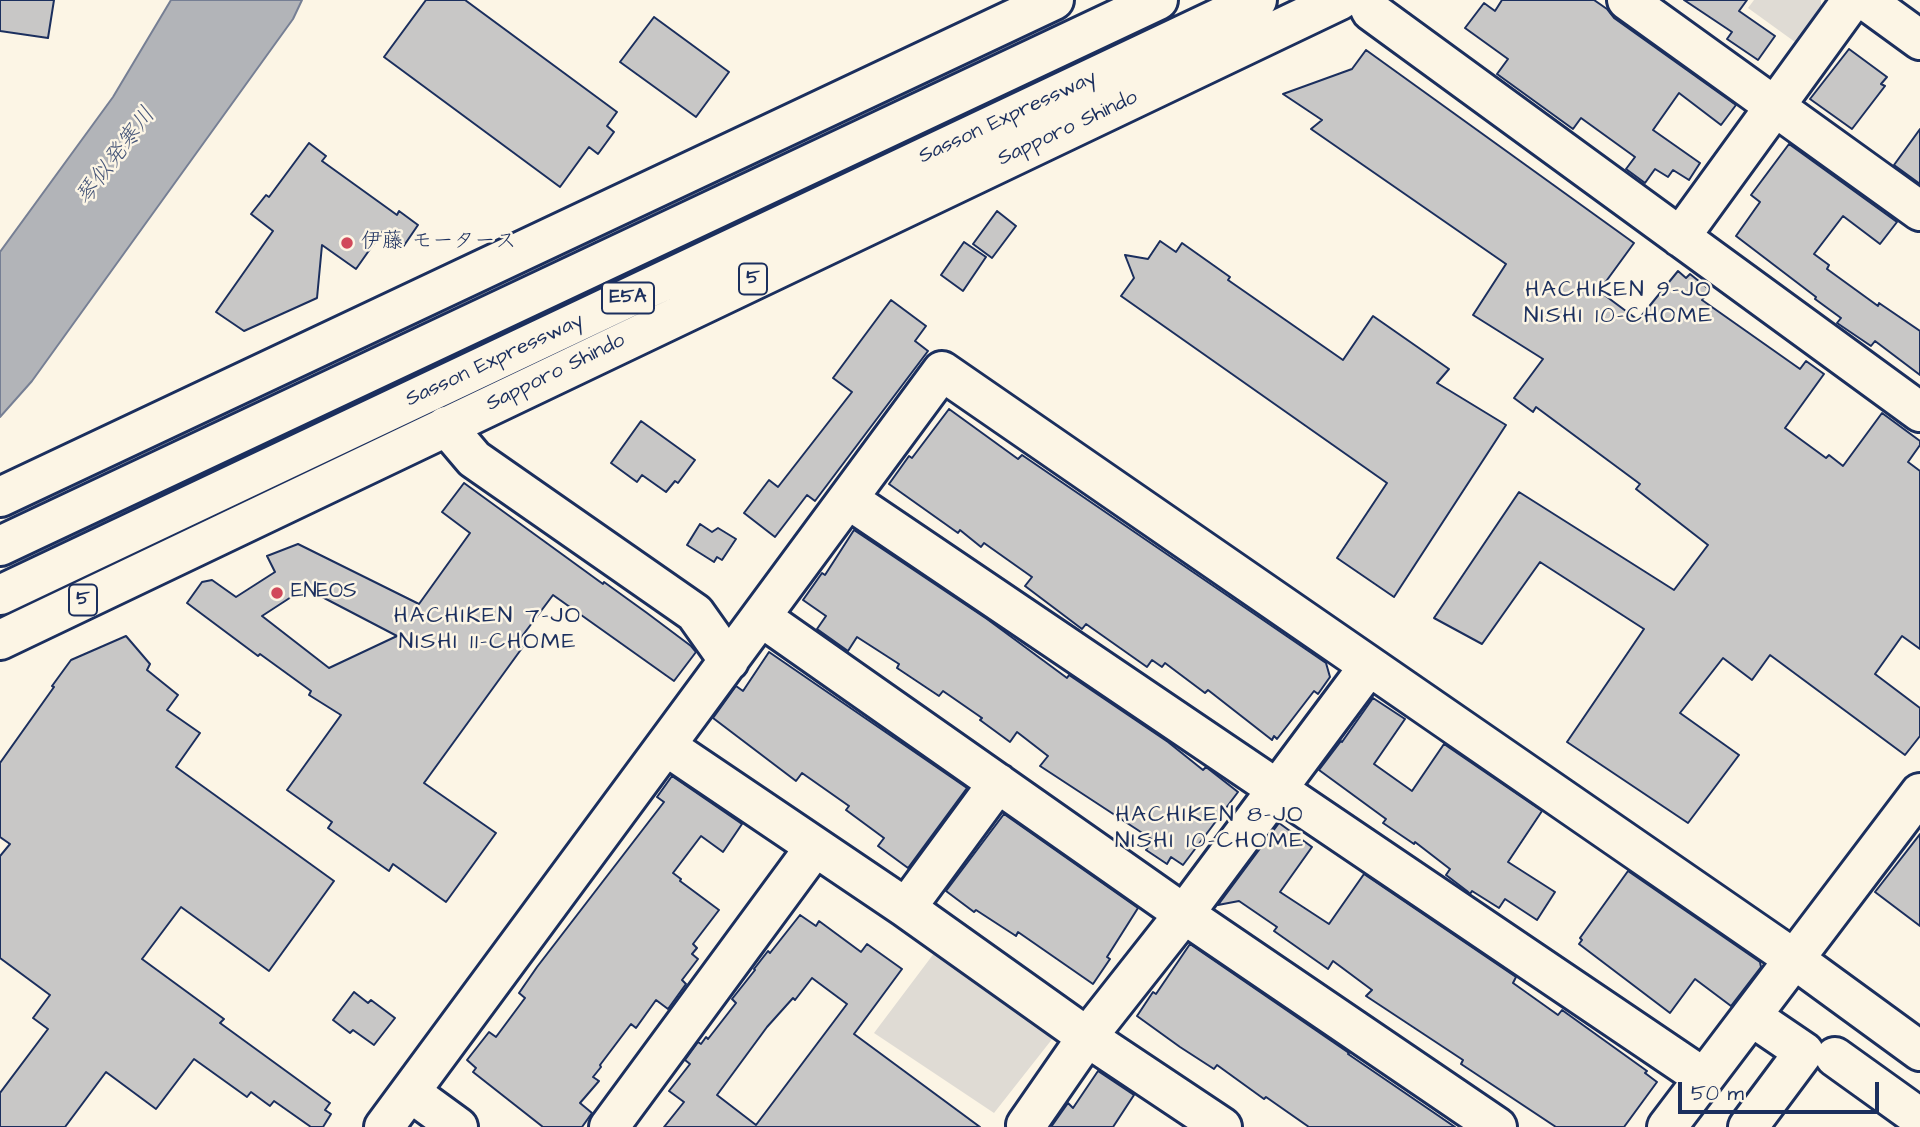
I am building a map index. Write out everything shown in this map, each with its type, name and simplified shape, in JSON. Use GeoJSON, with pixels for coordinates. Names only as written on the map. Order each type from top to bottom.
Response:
{"type":"FeatureCollection","features":[{"type":"Feature","properties":{"kind":"main road"},"geometry":{"type":"LineString","coordinates":[[0,497],[1054,0]]}},
{"type":"Feature","properties":{"kind":"main road","name":"Sasson Expressway"},"geometry":{"type":"LineString","coordinates":[[0,546],[1158,0]]}},
{"type":"Feature","properties":{"kind":"main road","name":"Sasson Expressway"},"geometry":{"type":"LineString","coordinates":[[0,595],[1257,0]]}},
{"type":"Feature","properties":{"kind":"main road","name":"Sapporo Shindo"},"geometry":{"type":"LineString","coordinates":[[0,640],[1340,0]]}},
{"type":"Feature","properties":{"kind":"main road"},"geometry":{"type":"LineString","coordinates":[[1366,0],[1371,11],[1920,412]]}},
{"type":"Feature","properties":{"kind":"main road"},"geometry":{"type":"LineString","coordinates":[[1627,0],[1920,211]]}},
{"type":"Feature","properties":{"kind":"main road"},"geometry":{"type":"LineString","coordinates":[[1680,237],[1852,0]]}},
{"type":"Feature","properties":{"kind":"main road"},"geometry":{"type":"LineString","coordinates":[[1866,0],[1920,40]]}},
{"type":"Feature","properties":{"kind":"main road"},"geometry":{"type":"LineString","coordinates":[[384,1127],[942,371],[1794,959],[1920,1051]]}},
{"type":"Feature","properties":{"kind":"main road"},"geometry":{"type":"LineString","coordinates":[[446,426],[474,459],[695,613],[729,661]]}},
{"type":"Feature","properties":{"kind":"main road"},"geometry":{"type":"LineString","coordinates":[[848,499],[1704,1078]]}},
{"type":"Feature","properties":{"kind":"main road"},"geometry":{"type":"LineString","coordinates":[[761,617],[1184,914],[1497,1127]]}},
{"type":"Feature","properties":{"kind":"main road"},"geometry":{"type":"LineString","coordinates":[[1026,1125],[1087,1037],[1184,914],[1369,666]]}},
{"type":"Feature","properties":{"kind":"main road"},"geometry":{"type":"LineString","coordinates":[[666,746],[1222,1127]]}},
{"type":"Feature","properties":{"kind":"main road"},"geometry":{"type":"LineString","coordinates":[[906,908],[998,783]]}},
{"type":"Feature","properties":{"kind":"main road"},"geometry":{"type":"LineString","coordinates":[[1667,1127],[1920,793]]}},
{"type":"Feature","properties":{"kind":"main road"},"geometry":{"type":"LineString","coordinates":[[609,1127],[815,847]]}},
{"type":"Feature","properties":{"kind":"main road"},"geometry":{"type":"LineString","coordinates":[[1748,1127],[1804,1052],[1751,1016]]}},
{"type":"Feature","properties":{"kind":"main road"},"geometry":{"type":"LineString","coordinates":[[1835,1057],[1920,1118]]}},
{"type":"Feature","properties":{"kind":"main road"},"geometry":{"type":"LineString","coordinates":[[410,1092],[458,1127]]}},
{"type":"Feature","properties":{"kind":"shaded area"},"geometry":{"type":"Polygon","coordinates":[[[1754,0],[1821,0],[1821,8],[1795,42],[1748,8],[1754,0]]]}},
{"type":"Feature","properties":{"kind":"shaded area"},"geometry":{"type":"Polygon","coordinates":[[[938,948],[1052,1027],[1053,1038],[994,1113],[874,1033],[938,948]]]}},
{"type":"Feature","properties":{"kind":"water","name":"琴似発寒川"},"geometry":{"type":"Polygon","coordinates":[[[171,0],[302,0],[293,19],[32,381],[0,417],[0,252],[113,97],[171,0]]]}},
{"type":"Feature","properties":{"kind":"building"},"geometry":{"type":"Polygon","coordinates":[[[0,0],[54,0],[48,38],[0,31],[0,0]]]}},
{"type":"Feature","properties":{"kind":"building"},"geometry":{"type":"Polygon","coordinates":[[[426,0],[465,0],[617,112],[607,126],[614,132],[598,154],[589,147],[560,187],[384,57],[426,0]]]}},
{"type":"Feature","properties":{"kind":"building"},"geometry":{"type":"Polygon","coordinates":[[[1502,0],[1594,0],[1614,18],[1736,105],[1721,125],[1679,93],[1653,130],[1700,163],[1689,180],[1673,170],[1668,177],[1655,169],[1645,183],[1626,169],[1635,157],[1581,118],[1573,129],[1497,74],[1508,59],[1465,28],[1484,3],[1495,11],[1502,0]]]}},
{"type":"Feature","properties":{"kind":"building"},"geometry":{"type":"Polygon","coordinates":[[[1684,0],[1747,0],[1739,11],[1775,36],[1758,60],[1727,39],[1732,32],[1684,0]]]}},
{"type":"Feature","properties":{"kind":"building"},"geometry":{"type":"Polygon","coordinates":[[[654,17],[729,72],[696,117],[620,62],[654,17]]]}},
{"type":"Feature","properties":{"kind":"building"},"geometry":{"type":"Polygon","coordinates":[[[1849,49],[1887,77],[1881,84],[1885,86],[1852,129],[1810,99],[1849,49]]]}},
{"type":"Feature","properties":{"kind":"building"},"geometry":{"type":"Polygon","coordinates":[[[1366,50],[1634,243],[1599,291],[1638,320],[1678,271],[1686,278],[1690,274],[1710,290],[1702,300],[1800,369],[1806,361],[1824,374],[1785,428],[1826,458],[1829,455],[1843,466],[1882,413],[1920,441],[1908,462],[1920,471],[1920,649],[1902,636],[1875,674],[1920,708],[1920,736],[1905,755],[1770,655],[1752,680],[1723,658],[1680,713],[1739,755],[1688,823],[1567,742],[1644,629],[1540,562],[1482,644],[1434,618],[1519,492],[1674,590],[1708,545],[1636,489],[1640,484],[1536,407],[1533,412],[1514,398],[1543,359],[1473,315],[1506,264],[1311,129],[1322,120],[1283,94],[1352,69],[1366,50]]]}},
{"type":"Feature","properties":{"kind":"building"},"geometry":{"type":"Polygon","coordinates":[[[1920,129],[1920,184],[1894,165],[1920,129]]]}},
{"type":"Feature","properties":{"kind":"building","name":"伊藤 モータース"},"geometry":{"type":"Polygon","coordinates":[[[309,143],[326,156],[322,161],[397,215],[399,211],[418,225],[403,247],[382,232],[356,269],[322,245],[317,298],[244,331],[216,312],[273,231],[251,214],[266,195],[269,197],[309,143]]]}},
{"type":"Feature","properties":{"kind":"building"},"geometry":{"type":"Polygon","coordinates":[[[1789,144],[1897,222],[1880,244],[1843,216],[1814,254],[1829,265],[1827,269],[1878,306],[1879,303],[1920,331],[1920,375],[1875,341],[1871,346],[1837,323],[1841,318],[1736,236],[1760,202],[1751,195],[1789,144]]]}},
{"type":"Feature","properties":{"kind":"building"},"geometry":{"type":"Polygon","coordinates":[[[997,211],[1016,226],[992,258],[973,244],[997,211]]]}},
{"type":"Feature","properties":{"kind":"building"},"geometry":{"type":"Polygon","coordinates":[[[1160,241],[1176,252],[1182,243],[1230,277],[1228,280],[1343,360],[1373,316],[1449,369],[1437,383],[1506,425],[1394,597],[1337,558],[1387,483],[1121,296],[1134,278],[1125,255],[1148,259],[1160,241]]]}},
{"type":"Feature","properties":{"kind":"building"},"geometry":{"type":"Polygon","coordinates":[[[964,242],[986,257],[963,291],[941,275],[964,242]]]}},
{"type":"Feature","properties":{"kind":"building"},"geometry":{"type":"Polygon","coordinates":[[[891,300],[926,326],[915,341],[928,351],[815,501],[807,495],[775,537],[744,513],[769,480],[778,487],[852,392],[833,378],[891,300]]]}},
{"type":"Feature","properties":{"kind":"building"},"geometry":{"type":"Polygon","coordinates":[[[949,409],[1018,459],[1022,455],[1326,663],[1330,677],[1318,694],[1314,691],[1277,739],[1274,736],[1272,740],[1208,690],[1205,693],[1165,663],[1162,667],[1152,660],[1147,667],[1086,624],[1082,629],[1025,586],[1032,577],[984,543],[981,547],[960,530],[958,533],[889,484],[949,409]]]}},
{"type":"Feature","properties":{"kind":"building"},"geometry":{"type":"Polygon","coordinates":[[[641,421],[695,460],[678,483],[675,481],[666,492],[642,475],[637,482],[611,463],[641,421]]]}},
{"type":"Feature","properties":{"kind":"building"},"geometry":{"type":"Polygon","coordinates":[[[464,483],[647,613],[696,652],[674,681],[553,595],[520,639],[525,644],[424,783],[496,833],[446,902],[393,864],[389,871],[328,828],[332,822],[287,790],[341,715],[309,695],[311,691],[260,654],[258,656],[187,603],[202,582],[212,580],[236,597],[275,572],[267,556],[298,544],[419,604],[470,533],[442,512],[464,483]],[[305,588],[262,616],[329,668],[397,636],[305,588]]]}},
{"type":"Feature","properties":{"kind":"building"},"geometry":{"type":"Polygon","coordinates":[[[700,524],[712,532],[718,528],[736,539],[722,560],[717,557],[714,562],[687,545],[700,524]]]}},
{"type":"Feature","properties":{"kind":"building"},"geometry":{"type":"Polygon","coordinates":[[[854,530],[987,619],[1067,678],[1069,675],[1168,742],[1203,770],[1206,767],[1238,792],[1183,865],[1171,857],[1167,864],[1146,850],[1153,840],[1040,766],[1048,756],[1017,732],[1010,742],[980,720],[982,718],[943,691],[939,696],[897,668],[899,664],[857,637],[848,651],[817,629],[826,616],[803,600],[822,573],[825,575],[854,530]]]}},
{"type":"Feature","properties":{"kind":"building"},"geometry":{"type":"Polygon","coordinates":[[[126,636],[150,664],[147,670],[178,695],[167,710],[200,733],[176,767],[334,881],[269,971],[181,907],[142,959],[224,1019],[220,1023],[330,1103],[325,1110],[331,1114],[323,1127],[311,1127],[274,1101],[270,1106],[251,1092],[247,1097],[194,1059],[156,1109],[106,1072],[65,1127],[0,1127],[0,1093],[48,1029],[33,1018],[50,995],[0,958],[0,856],[10,844],[0,837],[0,763],[71,660],[126,636]]]}},
{"type":"Feature","properties":{"kind":"building"},"geometry":{"type":"Polygon","coordinates":[[[769,652],[967,788],[908,868],[878,846],[884,838],[846,810],[849,806],[802,773],[796,781],[713,718],[736,686],[743,691],[769,652]]]}},
{"type":"Feature","properties":{"kind":"building"},"geometry":{"type":"Polygon","coordinates":[[[1373,698],[1405,719],[1374,764],[1412,791],[1444,744],[1542,811],[1508,862],[1555,892],[1537,920],[1505,899],[1499,908],[1472,891],[1470,894],[1446,875],[1450,869],[1415,842],[1414,844],[1383,823],[1386,819],[1319,770],[1373,698]]]}},
{"type":"Feature","properties":{"kind":"building"},"geometry":{"type":"Polygon","coordinates":[[[672,776],[742,824],[723,852],[701,836],[673,873],[719,910],[693,944],[697,948],[692,954],[698,959],[682,980],[686,984],[668,1009],[656,1000],[636,1028],[631,1024],[600,1065],[593,1077],[599,1081],[580,1103],[592,1113],[582,1127],[543,1127],[473,1072],[476,1068],[467,1060],[489,1032],[496,1037],[525,998],[519,993],[664,802],[657,797],[672,776]]]}},
{"type":"Feature","properties":{"kind":"building"},"geometry":{"type":"Polygon","coordinates":[[[1004,814],[1138,908],[1093,984],[1018,932],[1016,936],[976,910],[974,912],[946,891],[1004,814]]]}},
{"type":"Feature","properties":{"kind":"building"},"geometry":{"type":"Polygon","coordinates":[[[1279,823],[1312,847],[1280,892],[1329,924],[1364,874],[1516,977],[1513,983],[1558,1015],[1562,1010],[1647,1071],[1645,1073],[1657,1082],[1624,1127],[1556,1127],[1461,1064],[1463,1060],[1366,996],[1372,990],[1333,961],[1328,969],[1274,931],[1277,927],[1239,901],[1218,905],[1279,823]]]}},
{"type":"Feature","properties":{"kind":"building"},"geometry":{"type":"Polygon","coordinates":[[[1920,834],[1920,926],[1875,892],[1920,834]]]}},
{"type":"Feature","properties":{"kind":"building"},"geometry":{"type":"Polygon","coordinates":[[[1628,871],[1760,962],[1761,967],[1731,1006],[1695,979],[1670,1013],[1579,944],[1582,940],[1580,938],[1628,871]]]}},
{"type":"Feature","properties":{"kind":"building"},"geometry":{"type":"Polygon","coordinates":[[[800,915],[816,926],[819,921],[861,952],[867,944],[902,969],[854,1034],[980,1127],[664,1127],[684,1102],[669,1091],[690,1064],[685,1060],[698,1042],[701,1044],[706,1037],[708,1039],[736,1003],[732,999],[768,951],[770,953],[800,915]],[[812,978],[795,1000],[793,998],[767,1027],[717,1095],[756,1125],[847,1004],[812,978]]]}},
{"type":"Feature","properties":{"kind":"building"},"geometry":{"type":"Polygon","coordinates":[[[1190,944],[1455,1127],[1309,1127],[1217,1065],[1214,1069],[1180,1047],[1137,1016],[1153,992],[1156,994],[1190,944]]]}},
{"type":"Feature","properties":{"kind":"building"},"geometry":{"type":"Polygon","coordinates":[[[354,992],[368,1003],[371,1000],[395,1018],[374,1045],[353,1030],[350,1033],[333,1020],[354,992]]]}},
{"type":"Feature","properties":{"kind":"building"},"geometry":{"type":"Polygon","coordinates":[[[1098,1071],[1134,1095],[1113,1127],[1051,1127],[1068,1103],[1073,1108],[1098,1071]]]}},
{"type":"Feature","properties":{"kind":"place","name":"伊藤 モータース"},"geometry":{"type":"Point","coordinates":[347,243]}},
{"type":"Feature","properties":{"kind":"place","name":"ENEOS"},"geometry":{"type":"Point","coordinates":[277,593]}},
{"type":"Feature","properties":{"kind":"district","name":"HACHIKEN 9-JO NISHI 10-CHOME"},"geometry":{"type":"Point","coordinates":[1619,304]}},
{"type":"Feature","properties":{"kind":"district","name":"HACHIKEN 7-JO NISHI 11-CHOME"},"geometry":{"type":"Point","coordinates":[488,630]}},
{"type":"Feature","properties":{"kind":"district","name":"HACHIKEN 8-JO NISHI 10-CHOME"},"geometry":{"type":"Point","coordinates":[1210,829]}}]}
